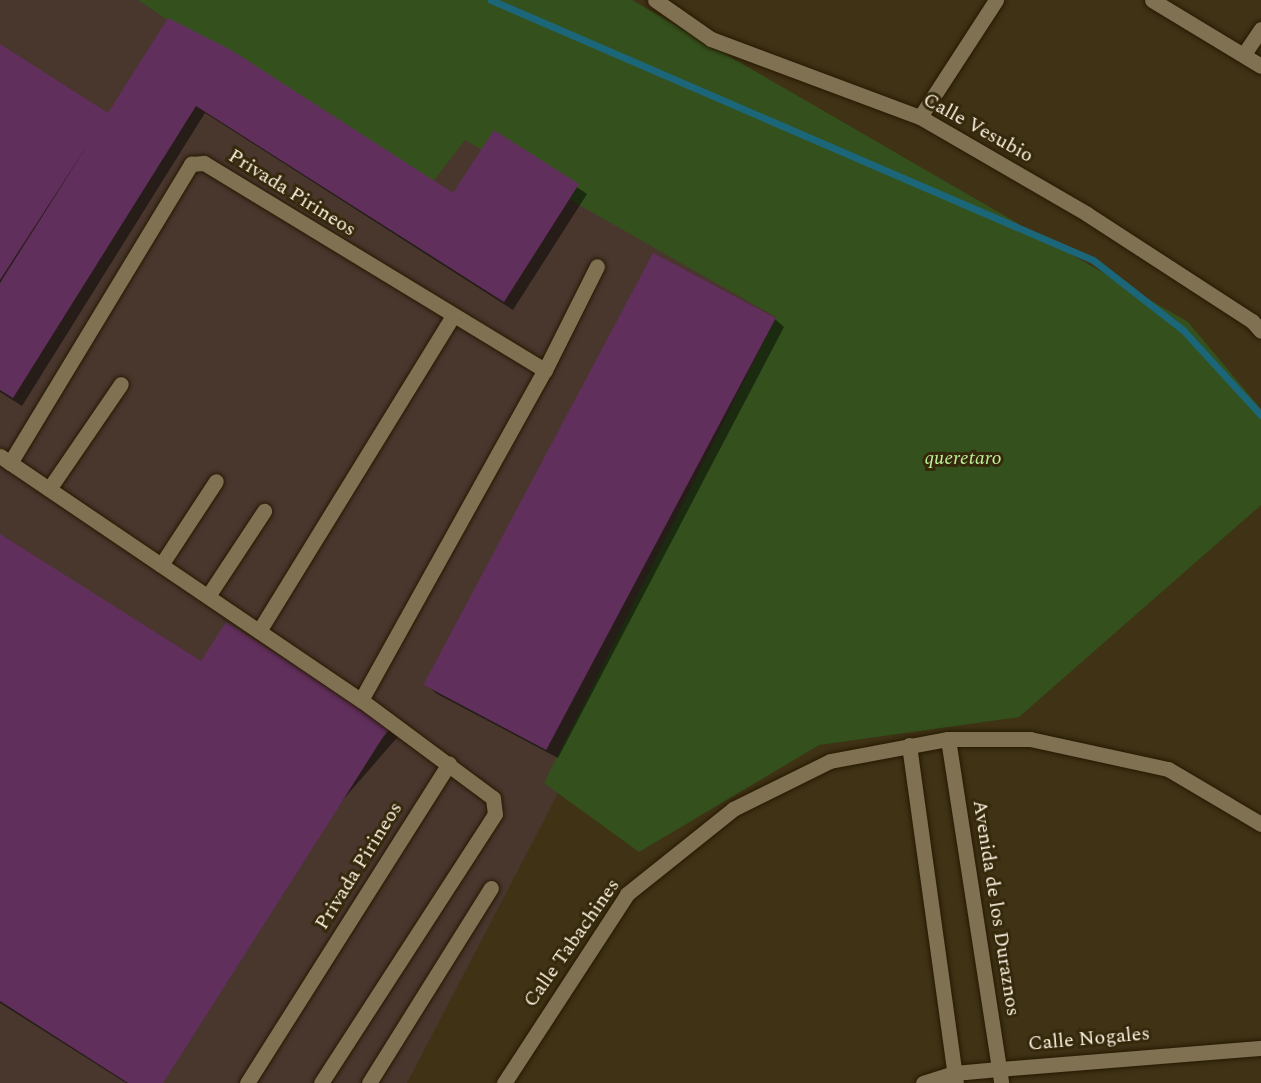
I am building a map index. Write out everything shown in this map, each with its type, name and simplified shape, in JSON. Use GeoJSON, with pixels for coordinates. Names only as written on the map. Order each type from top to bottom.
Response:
{"type":"FeatureCollection","features":[{"type":"Feature","properties":{"kind":"street","name":"Calle Vesubio"},"geometry":{"type":"LineString","coordinates":[[656,0],[711,39],[920,117],[1087,214],[1257,326]]}},
{"type":"Feature","properties":{"kind":"street"},"geometry":{"type":"LineString","coordinates":[[920,117],[996,0]]}},
{"type":"Feature","properties":{"kind":"street"},"geometry":{"type":"LineString","coordinates":[[1152,0],[1261,66]]}},
{"type":"Feature","properties":{"kind":"street"},"geometry":{"type":"LineString","coordinates":[[1244,54],[1261,29]]}},
{"type":"Feature","properties":{"kind":"street","name":"Privada Pirineos"},"geometry":{"type":"LineString","coordinates":[[247,1083],[449,764],[361,700],[5,459],[191,164],[204,163],[545,370]]}},
{"type":"Feature","properties":{"kind":"street"},"geometry":{"type":"LineString","coordinates":[[361,700],[545,370],[597,266]]}},
{"type":"Feature","properties":{"kind":"street"},"geometry":{"type":"LineString","coordinates":[[1257,326],[1261,307]]}},
{"type":"Feature","properties":{"kind":"street"},"geometry":{"type":"LineString","coordinates":[[259,631],[453,316]]}},
{"type":"Feature","properties":{"kind":"street"},"geometry":{"type":"LineString","coordinates":[[49,489],[121,384]]}},
{"type":"Feature","properties":{"kind":"street"},"geometry":{"type":"LineString","coordinates":[[161,565],[216,481]]}},
{"type":"Feature","properties":{"kind":"street"},"geometry":{"type":"LineString","coordinates":[[208,596],[264,511]]}},
{"type":"Feature","properties":{"kind":"street","name":"Calle Tabachines"},"geometry":{"type":"LineString","coordinates":[[504,1083],[627,894],[733,809],[830,761],[948,739],[1030,739],[1168,769],[1261,824]]}},
{"type":"Feature","properties":{"kind":"street","name":"Avenida de los Duraznos"},"geometry":{"type":"LineString","coordinates":[[948,739],[1000,1076]]}},
{"type":"Feature","properties":{"kind":"street"},"geometry":{"type":"LineString","coordinates":[[909,745],[955,1078]]}},
{"type":"Feature","properties":{"kind":"street"},"geometry":{"type":"LineString","coordinates":[[321,1083],[495,814],[493,798],[449,764]]}},
{"type":"Feature","properties":{"kind":"street"},"geometry":{"type":"LineString","coordinates":[[369,1083],[491,888]]}},
{"type":"Feature","properties":{"kind":"street","name":"Calle Nogales"},"geometry":{"type":"LineString","coordinates":[[923,1083],[1261,1048]]}},
{"type":"Feature","properties":{"kind":"shaded area"},"geometry":{"type":"Polygon","coordinates":[[[0,0],[366,0],[849,235],[407,1083],[0,1083],[0,0]]]}},
{"type":"Feature","properties":{"kind":"green space","name":"queretaro"},"geometry":{"type":"Polygon","coordinates":[[[138,0],[632,0],[1188,322],[1261,409],[1261,505],[1019,717],[819,745],[639,852],[544,783],[776,317],[465,140],[425,192],[138,0]]]}},
{"type":"Feature","properties":{"kind":"building"},"geometry":{"type":"Polygon","coordinates":[[[168,18],[231,50],[453,193],[494,130],[579,184],[504,302],[196,106],[13,398],[0,390],[0,283],[90,141],[0,280],[0,44],[108,113],[168,18]]]}},
{"type":"Feature","properties":{"kind":"building"},"geometry":{"type":"Polygon","coordinates":[[[653,253],[776,318],[546,750],[423,685],[653,253]]]}},
{"type":"Feature","properties":{"kind":"building"},"geometry":{"type":"Polygon","coordinates":[[[0,534],[201,661],[226,622],[390,726],[163,1083],[128,1083],[0,1001],[0,534]]]}},
{"type":"Feature","properties":{"kind":"waterway"},"geometry":{"type":"LineString","coordinates":[[491,0],[1093,260],[1183,330],[1261,415]]}}]}
